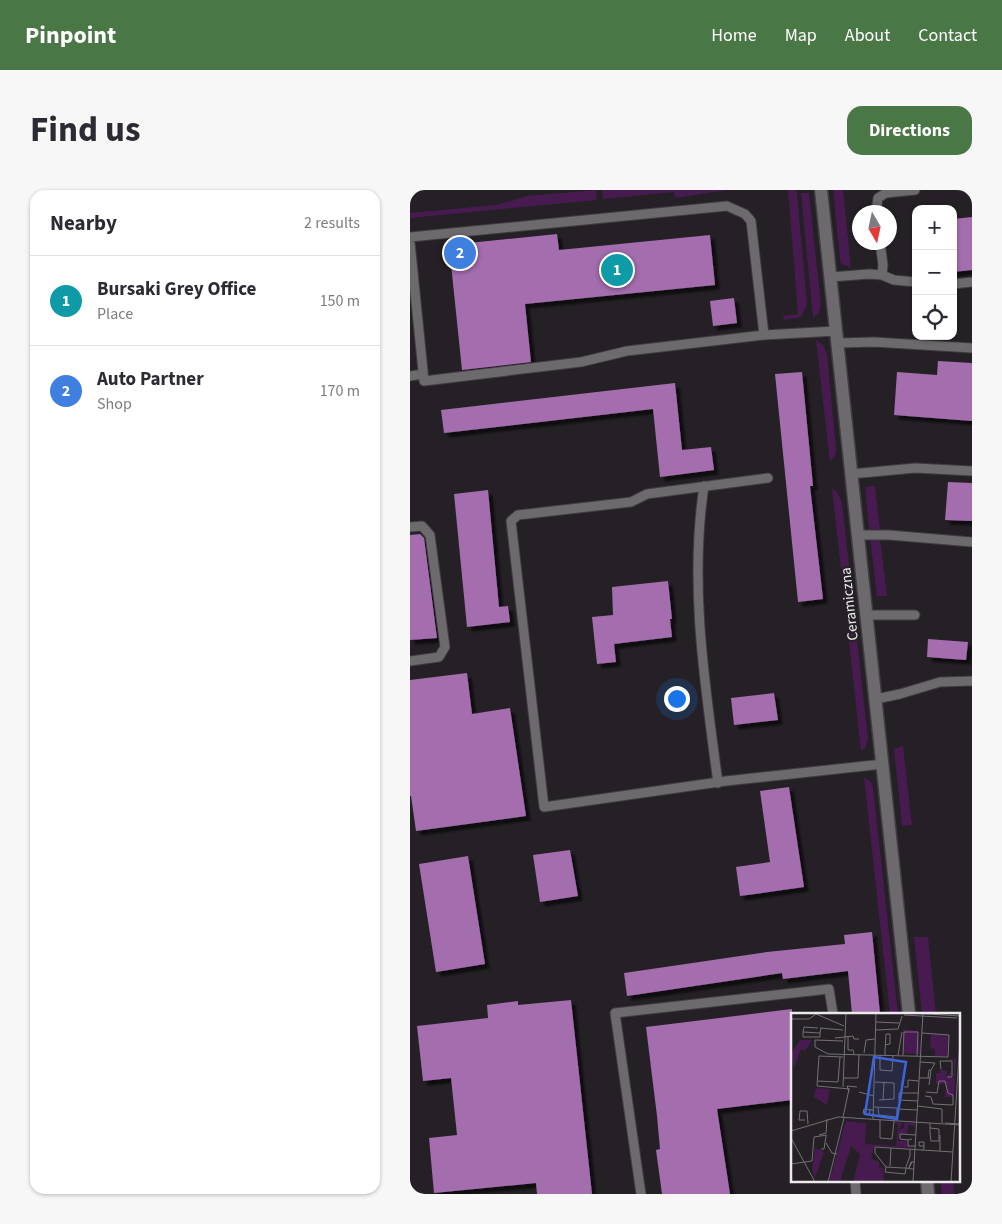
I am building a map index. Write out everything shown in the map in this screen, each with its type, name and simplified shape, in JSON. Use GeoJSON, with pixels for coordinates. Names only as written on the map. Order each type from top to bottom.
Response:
{"type":"FeatureCollection","features":[{"type":"Feature","properties":{"kind":"street","name":"Ceramiczna"},"geometry":{"type":"LineString","coordinates":[[821,190],[909,1013]]}},
{"type":"Feature","properties":{"kind":"lane"},"geometry":{"type":"LineString","coordinates":[[877,205],[878,198],[886,193],[915,190]]}},
{"type":"Feature","properties":{"kind":"lane"},"geometry":{"type":"LineString","coordinates":[[410,237],[727,206],[745,214],[751,222],[764,335]]}},
{"type":"Feature","properties":{"kind":"lane"},"geometry":{"type":"LineString","coordinates":[[410,242],[424,381],[580,362],[627,351],[764,335],[837,337],[874,342],[972,348]]}},
{"type":"Feature","properties":{"kind":"lane"},"geometry":{"type":"LineString","coordinates":[[881,250],[882,275]]}},
{"type":"Feature","properties":{"kind":"lane"},"geometry":{"type":"LineString","coordinates":[[830,277],[869,274],[882,275],[894,280],[912,282]]}},
{"type":"Feature","properties":{"kind":"lane"},"geometry":{"type":"LineString","coordinates":[[957,284],[972,282]]}},
{"type":"Feature","properties":{"kind":"lane"},"geometry":{"type":"LineString","coordinates":[[410,376],[423,374]]}},
{"type":"Feature","properties":{"kind":"lane"},"geometry":{"type":"LineString","coordinates":[[851,474],[915,468],[972,471]]}},
{"type":"Feature","properties":{"kind":"lane"},"geometry":{"type":"LineString","coordinates":[[768,478],[647,494],[631,502],[518,515],[511,521],[544,807],[718,782],[883,764]]}},
{"type":"Feature","properties":{"kind":"lane"},"geometry":{"type":"LineString","coordinates":[[704,486],[699,520],[702,662],[718,782]]}},
{"type":"Feature","properties":{"kind":"lane"},"geometry":{"type":"LineString","coordinates":[[410,527],[422,526],[430,535],[445,647],[438,657],[410,661]]}},
{"type":"Feature","properties":{"kind":"lane"},"geometry":{"type":"LineString","coordinates":[[858,535],[889,535],[972,542]]}},
{"type":"Feature","properties":{"kind":"lane"},"geometry":{"type":"LineString","coordinates":[[866,615],[916,615]]}},
{"type":"Feature","properties":{"kind":"lane"},"geometry":{"type":"LineString","coordinates":[[876,699],[940,682],[972,681]]}},
{"type":"Feature","properties":{"kind":"lane"},"geometry":{"type":"LineString","coordinates":[[641,1194],[616,1013],[829,989],[832,1013]]}},
{"type":"Feature","properties":{"kind":"shaded area"},"geometry":{"type":"Polygon","coordinates":[[[596,190],[597,200],[410,218],[410,213],[496,205],[527,196],[596,190]]]}},
{"type":"Feature","properties":{"kind":"shaded area"},"geometry":{"type":"Polygon","coordinates":[[[602,190],[728,190],[675,198],[674,192],[603,199],[602,190]]]}},
{"type":"Feature","properties":{"kind":"shaded area"},"geometry":{"type":"Polygon","coordinates":[[[788,190],[796,190],[797,193],[807,305],[801,317],[784,320],[783,316],[798,314],[788,190]]]}},
{"type":"Feature","properties":{"kind":"shaded area"},"geometry":{"type":"Polygon","coordinates":[[[833,190],[843,190],[851,268],[841,263],[840,259],[833,190]]]}},
{"type":"Feature","properties":{"kind":"shaded area"},"geometry":{"type":"Polygon","coordinates":[[[801,193],[809,193],[821,305],[818,314],[813,318],[801,193]]]}},
{"type":"Feature","properties":{"kind":"shaded area"},"geometry":{"type":"Polygon","coordinates":[[[816,340],[823,345],[827,354],[836,448],[835,456],[830,462],[816,340]]]}},
{"type":"Feature","properties":{"kind":"shaded area"},"geometry":{"type":"Polygon","coordinates":[[[875,486],[880,529],[869,529],[865,487],[875,486]]]}},
{"type":"Feature","properties":{"kind":"shaded area"},"geometry":{"type":"Polygon","coordinates":[[[832,488],[837,492],[842,502],[868,739],[865,748],[861,751],[832,488]]]}},
{"type":"Feature","properties":{"kind":"shaded area"},"geometry":{"type":"Polygon","coordinates":[[[870,537],[880,538],[887,596],[877,596],[870,537]]]}},
{"type":"Feature","properties":{"kind":"shaded area"},"geometry":{"type":"Polygon","coordinates":[[[903,746],[912,825],[903,826],[894,749],[903,746]]]}},
{"type":"Feature","properties":{"kind":"shaded area"},"geometry":{"type":"Polygon","coordinates":[[[864,777],[871,782],[873,787],[898,1013],[890,1013],[864,777]]]}},
{"type":"Feature","properties":{"kind":"shaded area"},"geometry":{"type":"Polygon","coordinates":[[[914,937],[928,937],[936,1013],[922,1013],[914,937]]]}},
{"type":"Feature","properties":{"kind":"shaded area"},"geometry":{"type":"Polygon","coordinates":[[[940,1182],[953,1182],[954,1194],[942,1194],[940,1182]]]}},
{"type":"Feature","properties":{"kind":"building"},"geometry":{"type":"Polygon","coordinates":[[[972,217],[972,270],[957,272],[957,219],[972,217]]]}},
{"type":"Feature","properties":{"kind":"building"},"geometry":{"type":"Polygon","coordinates":[[[557,234],[559,250],[710,235],[715,285],[525,304],[531,362],[462,370],[449,245],[557,234]]]}},
{"type":"Feature","properties":{"kind":"building"},"geometry":{"type":"Polygon","coordinates":[[[734,298],[737,323],[713,326],[710,301],[734,298]]]}},
{"type":"Feature","properties":{"kind":"building"},"geometry":{"type":"Polygon","coordinates":[[[938,361],[972,363],[972,421],[894,415],[897,372],[937,375],[938,361]]]}},
{"type":"Feature","properties":{"kind":"building"},"geometry":{"type":"Polygon","coordinates":[[[802,372],[813,486],[810,486],[823,599],[798,602],[775,374],[802,372]]]}},
{"type":"Feature","properties":{"kind":"building"},"geometry":{"type":"Polygon","coordinates":[[[675,383],[682,450],[711,447],[714,470],[660,477],[653,409],[444,433],[441,410],[675,383]]]}},
{"type":"Feature","properties":{"kind":"building"},"geometry":{"type":"Polygon","coordinates":[[[948,482],[972,483],[972,521],[945,520],[948,482]]]}},
{"type":"Feature","properties":{"kind":"building"},"geometry":{"type":"Polygon","coordinates":[[[488,490],[499,607],[508,606],[510,622],[467,627],[454,494],[488,490]]]}},
{"type":"Feature","properties":{"kind":"building"},"geometry":{"type":"Polygon","coordinates":[[[420,534],[424,538],[437,638],[410,640],[410,535],[420,534]]]}},
{"type":"Feature","properties":{"kind":"building"},"geometry":{"type":"Polygon","coordinates":[[[668,581],[672,637],[614,644],[616,662],[597,664],[592,617],[613,615],[612,587],[668,581]]]}},
{"type":"Feature","properties":{"kind":"building"},"geometry":{"type":"Polygon","coordinates":[[[928,639],[968,642],[966,660],[927,657],[928,639]]]}},
{"type":"Feature","properties":{"kind":"building"},"geometry":{"type":"Polygon","coordinates":[[[467,673],[472,714],[510,708],[526,816],[416,831],[410,796],[410,680],[467,673]]]}},
{"type":"Feature","properties":{"kind":"building"},"geometry":{"type":"Polygon","coordinates":[[[774,693],[778,720],[734,725],[731,698],[774,693]]]}},
{"type":"Feature","properties":{"kind":"building"},"geometry":{"type":"Polygon","coordinates":[[[789,787],[804,887],[740,896],[736,867],[770,862],[760,791],[789,787]]]}},
{"type":"Feature","properties":{"kind":"building"},"geometry":{"type":"Polygon","coordinates":[[[570,850],[578,896],[540,902],[533,855],[570,850]]]}},
{"type":"Feature","properties":{"kind":"building"},"geometry":{"type":"Polygon","coordinates":[[[468,856],[485,964],[436,972],[419,864],[468,856]]]}},
{"type":"Feature","properties":{"kind":"building"},"geometry":{"type":"Polygon","coordinates":[[[872,932],[880,1013],[852,1013],[848,971],[783,979],[782,973],[627,996],[624,973],[767,952],[845,944],[844,935],[872,932]]]}},
{"type":"Feature","properties":{"kind":"building"},"geometry":{"type":"Polygon","coordinates":[[[571,1000],[592,1194],[537,1194],[536,1183],[434,1193],[429,1138],[457,1135],[451,1078],[423,1081],[417,1026],[488,1018],[487,1005],[518,1001],[518,1005],[571,1000]]]}},
{"type":"Feature","properties":{"kind":"building"},"geometry":{"type":"Polygon","coordinates":[[[792,1009],[791,1100],[717,1109],[730,1194],[662,1194],[656,1150],[660,1149],[657,1116],[646,1027],[792,1009]]]}},
{"type":"Feature","properties":{"kind":"place","name":"Auto Partner"},"geometry":{"type":"Point","coordinates":[460,253]}},
{"type":"Feature","properties":{"kind":"place","name":"Bursaki Grey Office"},"geometry":{"type":"Point","coordinates":[617,270]}}]}
